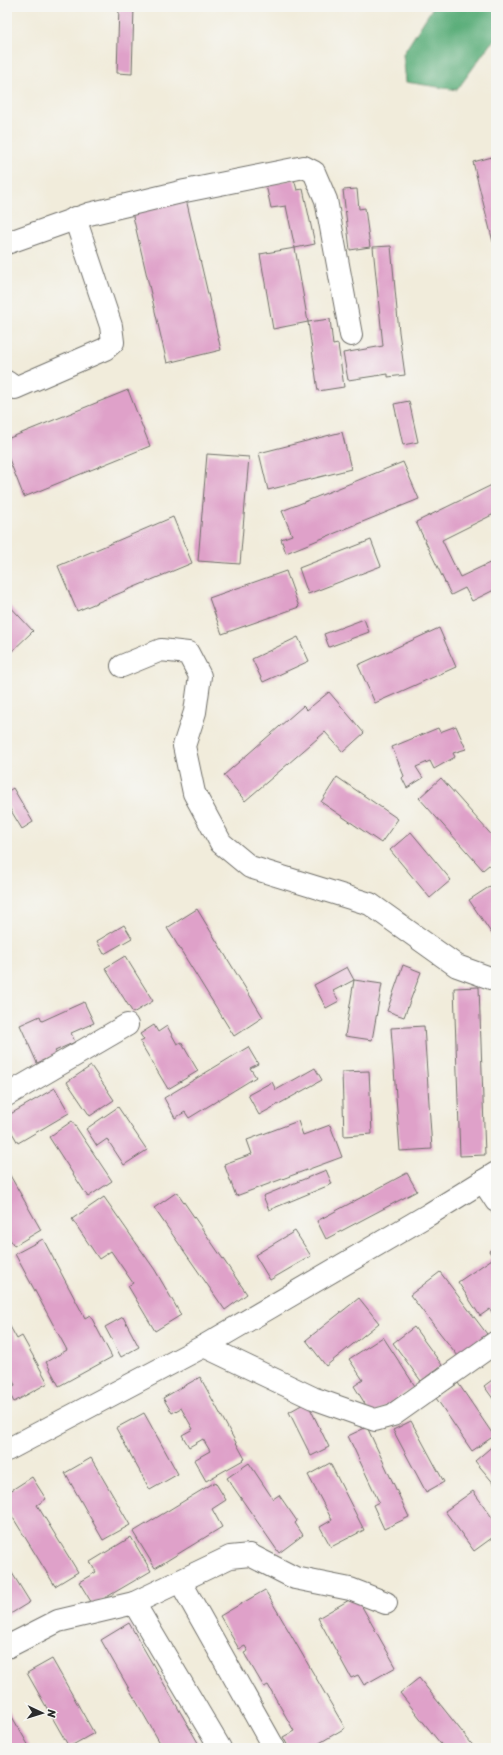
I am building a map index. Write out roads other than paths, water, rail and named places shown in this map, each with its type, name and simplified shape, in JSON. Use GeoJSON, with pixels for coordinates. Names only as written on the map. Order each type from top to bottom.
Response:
{"type":"FeatureCollection","features":[{"type":"Feature","properties":{"kind":"street"},"geometry":{"type":"LineString","coordinates":[[7,243],[95,212],[185,191],[304,168],[314,172],[326,200],[351,335]]}},
{"type":"Feature","properties":{"kind":"street"},"geometry":{"type":"LineString","coordinates":[[7,382],[15,388],[105,349],[113,342],[111,326],[75,218]]}},
{"type":"Feature","properties":{"kind":"street"},"geometry":{"type":"LineString","coordinates":[[122,666],[161,650],[188,653],[200,676],[195,712],[184,746],[194,792],[221,843],[250,867],[370,904],[457,966],[496,980]]}},
{"type":"Feature","properties":{"kind":"street"},"geometry":{"type":"LineString","coordinates":[[7,1095],[127,1025]]}},
{"type":"Feature","properties":{"kind":"street"},"geometry":{"type":"LineString","coordinates":[[7,1450],[204,1346],[490,1177],[496,1202]]}},
{"type":"Feature","properties":{"kind":"street"},"geometry":{"type":"LineString","coordinates":[[204,1346],[313,1398],[375,1420],[393,1415],[496,1342]]}},
{"type":"Feature","properties":{"kind":"street"},"geometry":{"type":"LineString","coordinates":[[7,1646],[58,1621],[134,1604],[230,1557],[250,1555],[295,1578],[350,1589],[386,1603]]}},
{"type":"Feature","properties":{"kind":"street"},"geometry":{"type":"LineString","coordinates":[[180,1581],[274,1748]]}},
{"type":"Feature","properties":{"kind":"street"},"geometry":{"type":"LineString","coordinates":[[134,1604],[220,1748]]}}]}
